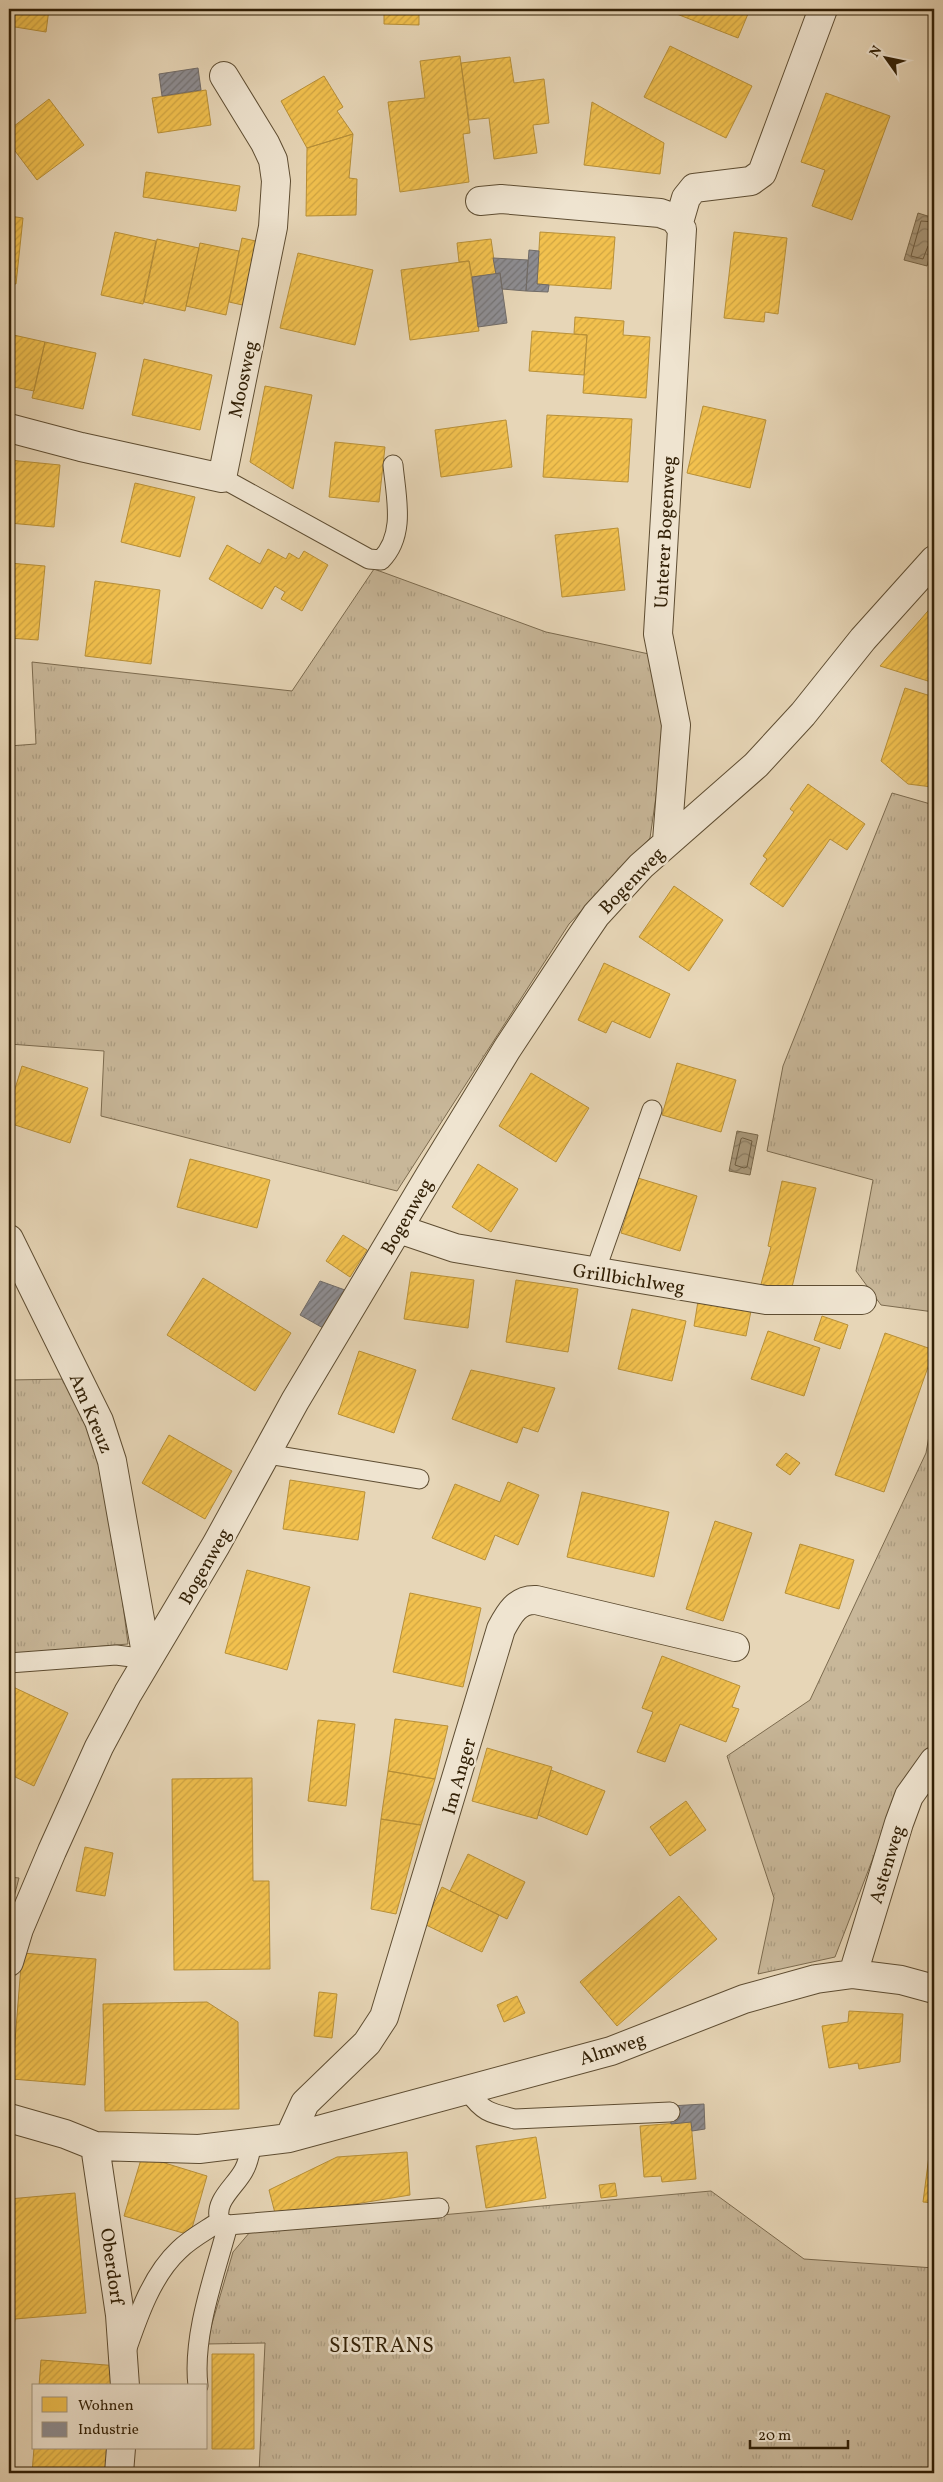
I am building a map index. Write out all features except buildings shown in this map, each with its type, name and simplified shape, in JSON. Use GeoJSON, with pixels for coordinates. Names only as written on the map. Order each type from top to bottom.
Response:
{"type":"FeatureCollection","features":[{"type":"Feature","properties":{"kind":"street","name":"Unterer Bogenweg"},"geometry":{"type":"LineString","coordinates":[[667,841],[676,726],[658,634],[682,229],[679,222],[686,198],[694,188],[751,181],[762,173],[823,9]]}},
{"type":"Feature","properties":{"kind":"street","name":"Moosweg"},"geometry":{"type":"LineString","coordinates":[[222,478],[273,227],[276,181],[273,160],[265,142],[224,76]]}},
{"type":"Feature","properties":{"kind":"street"},"geometry":{"type":"LineString","coordinates":[[480,201],[501,198],[660,213],[679,222]]}},
{"type":"Feature","properties":{"kind":"street"},"geometry":{"type":"LineString","coordinates":[[9,428],[81,447],[222,478]]}},
{"type":"Feature","properties":{"kind":"street","name":"Bogenweg"},"geometry":{"type":"LineString","coordinates":[[9,1962],[29,1905],[95,1756],[148,1659],[216,1545],[295,1401],[507,1049],[579,940],[612,897],[667,841],[756,765],[803,714],[863,639],[934,560]]}},
{"type":"Feature","properties":{"kind":"street","name":"Grillbichlweg"},"geometry":{"type":"LineString","coordinates":[[399,1229],[455,1248],[766,1300],[862,1300]]}},
{"type":"Feature","properties":{"kind":"street","name":"Am Kreuz"},"geometry":{"type":"LineString","coordinates":[[9,1238],[99,1421],[112,1461],[148,1659]]}},
{"type":"Feature","properties":{"kind":"street","name":"Im Anger"},"geometry":{"type":"LineString","coordinates":[[289,2138],[305,2103],[367,2042],[384,2017],[501,1629],[509,1613],[519,1603],[536,1600],[735,1647]]}},
{"type":"Feature","properties":{"kind":"street","name":"Astenweg"},"geometry":{"type":"LineString","coordinates":[[853,1974],[909,1796],[934,1761]]}},
{"type":"Feature","properties":{"kind":"street","name":"Almweg"},"geometry":{"type":"LineString","coordinates":[[289,2138],[610,2051],[744,1999],[816,1979],[853,1974],[901,1980],[934,1989]]}},
{"type":"Feature","properties":{"kind":"street"},"geometry":{"type":"LineString","coordinates":[[9,2118],[65,2134],[95,2146],[198,2149],[289,2138]]}},
{"type":"Feature","properties":{"kind":"street","name":"Oberdorf"},"geometry":{"type":"LineString","coordinates":[[95,2146],[124,2354],[125,2384]]}},
{"type":"Feature","properties":{"kind":"street"},"geometry":{"type":"LineString","coordinates":[[118,2473],[121,2450]]}},
{"type":"Feature","properties":{"kind":"lane"},"geometry":{"type":"LineString","coordinates":[[222,478],[369,559],[381,560],[391,551],[398,515],[393,465]]}},
{"type":"Feature","properties":{"kind":"lane"},"geometry":{"type":"LineString","coordinates":[[595,1272],[652,1110]]}},
{"type":"Feature","properties":{"kind":"lane"},"geometry":{"type":"LineString","coordinates":[[267,1454],[419,1479]]}},
{"type":"Feature","properties":{"kind":"lane"},"geometry":{"type":"LineString","coordinates":[[9,1663],[116,1655],[148,1659]]}},
{"type":"Feature","properties":{"kind":"lane"},"geometry":{"type":"LineString","coordinates":[[467,2090],[479,2107],[494,2114],[515,2119],[670,2112]]}},
{"type":"Feature","properties":{"kind":"lane"},"geometry":{"type":"LineString","coordinates":[[198,2384],[197,2365],[200,2338],[224,2223],[218,2214],[220,2206],[244,2171],[252,2143]]}},
{"type":"Feature","properties":{"kind":"lane"},"geometry":{"type":"LineString","coordinates":[[124,2354],[145,2303],[165,2267],[179,2250],[224,2223],[439,2208]]}},
{"type":"Feature","properties":{"kind":"green space"},"geometry":{"type":"Polygon","coordinates":[[[374,569],[546,632],[649,654],[667,721],[650,838],[569,924],[397,1191],[101,1116],[104,1051],[9,1044],[9,746],[36,744],[32,662],[292,691],[374,569]]]}},
{"type":"Feature","properties":{"kind":"green space"},"geometry":{"type":"Polygon","coordinates":[[[892,793],[934,805],[934,1312],[881,1305],[856,1271],[873,1180],[767,1151],[783,1066],[892,793]]]}},
{"type":"Feature","properties":{"kind":"green space"},"geometry":{"type":"Polygon","coordinates":[[[68,1379],[104,1455],[128,1644],[9,1654],[9,1380],[68,1379]]]}},
{"type":"Feature","properties":{"kind":"green space"},"geometry":{"type":"Polygon","coordinates":[[[934,1408],[934,1789],[893,1806],[835,1957],[758,1974],[774,1898],[727,1756],[810,1700],[926,1453],[934,1408]]]}},
{"type":"Feature","properties":{"kind":"green space"},"geometry":{"type":"Polygon","coordinates":[[[9,1877],[19,1878],[9,1916],[9,1877]]]}},
{"type":"Feature","properties":{"kind":"green space"},"geometry":{"type":"Polygon","coordinates":[[[711,2191],[804,2259],[934,2268],[934,2473],[259,2473],[265,2343],[206,2344],[233,2252],[250,2232],[711,2191]]]}},
{"type":"Feature","properties":{"kind":"water"},"geometry":{"type":"Polygon","coordinates":[[[918,213],[934,218],[934,241],[927,266],[904,260],[918,213]]]}},
{"type":"Feature","properties":{"kind":"water"},"geometry":{"type":"Polygon","coordinates":[[[737,1131],[758,1135],[750,1175],[729,1171],[737,1131]]]}},
{"type":"Feature","properties":{"kind":"district","name":"SISTRANS"},"geometry":{"type":"Point","coordinates":[382,2345]}}]}
